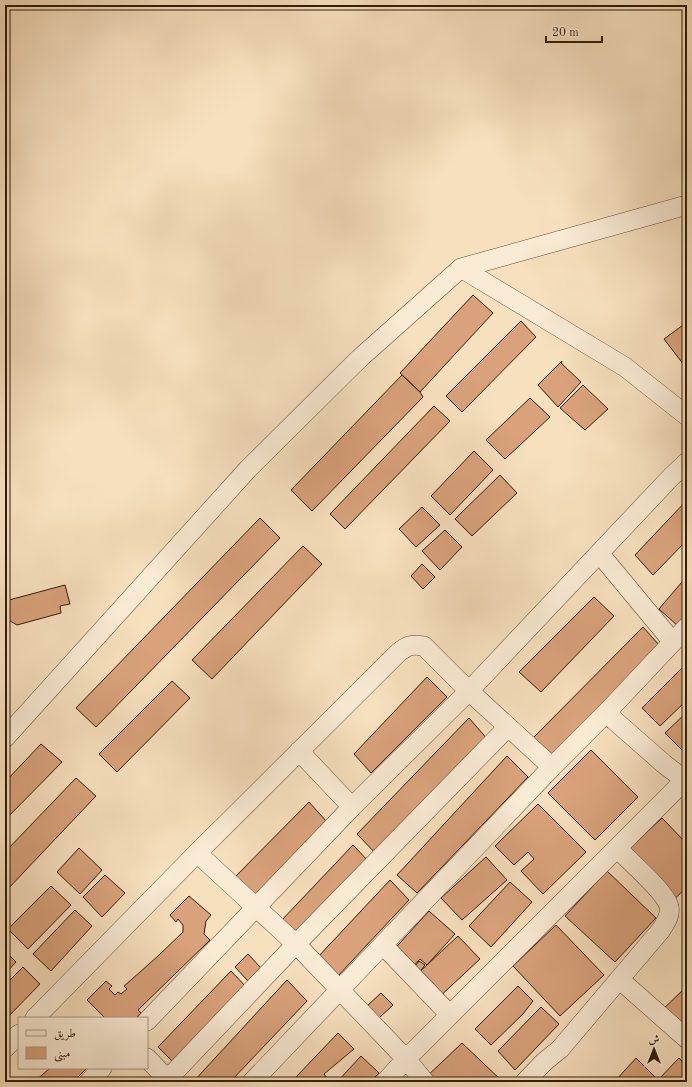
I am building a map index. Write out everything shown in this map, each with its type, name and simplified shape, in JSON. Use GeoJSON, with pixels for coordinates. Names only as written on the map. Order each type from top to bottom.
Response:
{"type":"FeatureCollection","features":[{"type":"Feature","properties":{"kind":"street"},"geometry":{"type":"LineString","coordinates":[[5,738],[248,469],[360,358],[461,268],[687,205]]}},
{"type":"Feature","properties":{"kind":"street"},"geometry":{"type":"LineString","coordinates":[[461,268],[624,367],[687,416]]}},
{"type":"Feature","properties":{"kind":"street"},"geometry":{"type":"LineString","coordinates":[[148,1020],[352,807],[469,691],[671,477],[687,462]]}},
{"type":"Feature","properties":{"kind":"street"},"geometry":{"type":"LineString","coordinates":[[599,553],[672,641]]}},
{"type":"Feature","properties":{"kind":"street"},"geometry":{"type":"LineString","coordinates":[[252,1082],[687,627]]}},
{"type":"Feature","properties":{"kind":"street"},"geometry":{"type":"LineString","coordinates":[[36,1017],[198,852],[405,647],[413,644],[424,646],[469,691],[552,767]]}},
{"type":"Feature","properties":{"kind":"street"},"geometry":{"type":"LineString","coordinates":[[384,1082],[686,779],[664,764],[606,713]]}},
{"type":"Feature","properties":{"kind":"street"},"geometry":{"type":"LineString","coordinates":[[148,1059],[166,1081],[296,944],[508,726]]}},
{"type":"Feature","properties":{"kind":"street"},"geometry":{"type":"LineString","coordinates":[[299,751],[352,807]]}},
{"type":"Feature","properties":{"kind":"street"},"geometry":{"type":"LineString","coordinates":[[525,1082],[544,1062],[560,1049],[661,930],[669,915],[669,906],[661,892],[617,848]]}},
{"type":"Feature","properties":{"kind":"street"},"geometry":{"type":"LineString","coordinates":[[198,852],[296,944],[406,1059],[425,1082]]}},
{"type":"Feature","properties":{"kind":"street"},"geometry":{"type":"LineString","coordinates":[[383,944],[450,1015]]}},
{"type":"Feature","properties":{"kind":"street"},"geometry":{"type":"LineString","coordinates":[[619,979],[687,1039]]}},
{"type":"Feature","properties":{"kind":"street"},"geometry":{"type":"LineString","coordinates":[[5,1048],[18,1035]]}},
{"type":"Feature","properties":{"kind":"street"},"geometry":{"type":"LineString","coordinates":[[89,1082],[101,1069]]}},
{"type":"Feature","properties":{"kind":"building"},"geometry":{"type":"Polygon","coordinates":[[[473,295],[493,313],[420,392],[400,373],[473,295]]]}},
{"type":"Feature","properties":{"kind":"building"},"geometry":{"type":"Polygon","coordinates":[[[521,321],[536,337],[462,412],[446,396],[521,321]]]}},
{"type":"Feature","properties":{"kind":"building"},"geometry":{"type":"Polygon","coordinates":[[[683,325],[687,326],[687,369],[664,339],[683,325]]]}},
{"type":"Feature","properties":{"kind":"building"},"geometry":{"type":"Polygon","coordinates":[[[562,361],[561,363],[581,382],[558,407],[538,385],[562,361]]]}},
{"type":"Feature","properties":{"kind":"building"},"geometry":{"type":"Polygon","coordinates":[[[402,375],[420,392],[423,397],[312,511],[291,490],[402,375]]]}},
{"type":"Feature","properties":{"kind":"building"},"geometry":{"type":"Polygon","coordinates":[[[583,385],[608,409],[585,430],[560,408],[583,385]]]}},
{"type":"Feature","properties":{"kind":"building"},"geometry":{"type":"Polygon","coordinates":[[[530,398],[550,417],[505,459],[486,440],[530,398]]]}},
{"type":"Feature","properties":{"kind":"building"},"geometry":{"type":"Polygon","coordinates":[[[434,406],[450,421],[345,529],[330,514],[434,406]]]}},
{"type":"Feature","properties":{"kind":"building"},"geometry":{"type":"Polygon","coordinates":[[[474,451],[493,470],[450,515],[431,496],[474,451]]]}},
{"type":"Feature","properties":{"kind":"building"},"geometry":{"type":"Polygon","coordinates":[[[500,475],[517,493],[472,536],[455,519],[500,475]]]}},
{"type":"Feature","properties":{"kind":"building"},"geometry":{"type":"Polygon","coordinates":[[[687,500],[687,540],[653,575],[635,555],[687,500]]]}},
{"type":"Feature","properties":{"kind":"building"},"geometry":{"type":"Polygon","coordinates":[[[422,507],[440,525],[416,547],[399,529],[422,507]]]}},
{"type":"Feature","properties":{"kind":"building"},"geometry":{"type":"Polygon","coordinates":[[[260,518],[280,538],[96,727],[76,708],[260,518]]]}},
{"type":"Feature","properties":{"kind":"building"},"geometry":{"type":"Polygon","coordinates":[[[445,530],[462,547],[440,570],[422,551],[445,530]]]}},
{"type":"Feature","properties":{"kind":"building"},"geometry":{"type":"Polygon","coordinates":[[[303,546],[322,564],[212,679],[192,660],[303,546]]]}},
{"type":"Feature","properties":{"kind":"building"},"geometry":{"type":"Polygon","coordinates":[[[422,564],[435,577],[423,589],[411,576],[422,564]]]}},
{"type":"Feature","properties":{"kind":"building"},"geometry":{"type":"Polygon","coordinates":[[[687,576],[687,617],[678,626],[659,609],[687,576]]]}},
{"type":"Feature","properties":{"kind":"building"},"geometry":{"type":"Polygon","coordinates":[[[5,585],[9,600],[65,585],[70,604],[60,606],[61,613],[17,625],[5,618],[5,585]]]}},
{"type":"Feature","properties":{"kind":"building"},"geometry":{"type":"Polygon","coordinates":[[[594,597],[614,616],[541,692],[519,672],[594,597]]]}},
{"type":"Feature","properties":{"kind":"building"},"geometry":{"type":"Polygon","coordinates":[[[643,627],[660,646],[552,759],[532,739],[643,627]]]}},
{"type":"Feature","properties":{"kind":"building"},"geometry":{"type":"Polygon","coordinates":[[[684,666],[687,669],[687,700],[660,726],[642,708],[684,666]]]}},
{"type":"Feature","properties":{"kind":"building"},"geometry":{"type":"Polygon","coordinates":[[[427,677],[447,697],[371,773],[354,754],[427,677]]]}},
{"type":"Feature","properties":{"kind":"building"},"geometry":{"type":"Polygon","coordinates":[[[172,681],[190,698],[117,772],[99,754],[172,681]]]}},
{"type":"Feature","properties":{"kind":"building"},"geometry":{"type":"Polygon","coordinates":[[[687,712],[687,749],[684,752],[665,733],[687,712]]]}},
{"type":"Feature","properties":{"kind":"building"},"geometry":{"type":"Polygon","coordinates":[[[469,718],[489,741],[380,858],[357,834],[469,718]]]}},
{"type":"Feature","properties":{"kind":"building"},"geometry":{"type":"Polygon","coordinates":[[[41,744],[62,762],[5,820],[5,782],[41,744]]]}},
{"type":"Feature","properties":{"kind":"building"},"geometry":{"type":"Polygon","coordinates":[[[591,750],[638,797],[595,840],[548,793],[591,750]]]}},
{"type":"Feature","properties":{"kind":"building"},"geometry":{"type":"Polygon","coordinates":[[[507,756],[528,777],[417,893],[397,875],[507,756]]]}},
{"type":"Feature","properties":{"kind":"building"},"geometry":{"type":"Polygon","coordinates":[[[76,778],[96,796],[5,892],[5,852],[76,778]]]}},
{"type":"Feature","properties":{"kind":"building"},"geometry":{"type":"Polygon","coordinates":[[[309,802],[327,822],[254,896],[236,876],[309,802]]]}},
{"type":"Feature","properties":{"kind":"building"},"geometry":{"type":"Polygon","coordinates":[[[538,804],[586,852],[543,894],[521,871],[534,859],[528,852],[514,865],[495,846],[538,804]]]}},
{"type":"Feature","properties":{"kind":"building"},"geometry":{"type":"Polygon","coordinates":[[[662,818],[687,844],[687,887],[665,908],[619,858],[662,818]]]}},
{"type":"Feature","properties":{"kind":"building"},"geometry":{"type":"Polygon","coordinates":[[[353,845],[371,864],[297,939],[280,922],[353,845]]]}},
{"type":"Feature","properties":{"kind":"building"},"geometry":{"type":"Polygon","coordinates":[[[79,848],[102,870],[80,894],[57,872],[79,848]]]}},
{"type":"Feature","properties":{"kind":"building"},"geometry":{"type":"Polygon","coordinates":[[[486,857],[507,880],[462,920],[441,898],[486,857]]]}},
{"type":"Feature","properties":{"kind":"building"},"geometry":{"type":"Polygon","coordinates":[[[607,871],[656,918],[615,962],[565,916],[607,871]]]}},
{"type":"Feature","properties":{"kind":"building"},"geometry":{"type":"Polygon","coordinates":[[[105,875],[125,893],[102,917],[83,897],[105,875]]]}},
{"type":"Feature","properties":{"kind":"building"},"geometry":{"type":"Polygon","coordinates":[[[390,880],[409,900],[336,978],[317,958],[390,880]]]}},
{"type":"Feature","properties":{"kind":"building"},"geometry":{"type":"Polygon","coordinates":[[[510,882],[532,902],[491,947],[469,926],[510,882]]]}},
{"type":"Feature","properties":{"kind":"building"},"geometry":{"type":"Polygon","coordinates":[[[51,886],[71,905],[28,949],[8,929],[51,886]]]}},
{"type":"Feature","properties":{"kind":"building"},"geometry":{"type":"Polygon","coordinates":[[[189,896],[211,915],[206,921],[204,934],[210,940],[138,1010],[141,1013],[137,1017],[104,1017],[87,1000],[106,981],[112,986],[109,989],[115,995],[118,992],[121,994],[127,989],[124,986],[183,932],[183,925],[178,919],[176,922],[170,915],[189,896]]]}},
{"type":"Feature","properties":{"kind":"building"},"geometry":{"type":"Polygon","coordinates":[[[75,910],[92,926],[51,971],[33,954],[75,910]]]}},
{"type":"Feature","properties":{"kind":"building"},"geometry":{"type":"Polygon","coordinates":[[[429,911],[455,934],[427,965],[420,959],[407,973],[388,956],[429,911]]]}},
{"type":"Feature","properties":{"kind":"building"},"geometry":{"type":"Polygon","coordinates":[[[556,925],[604,975],[560,1016],[513,966],[556,925]]]}},
{"type":"Feature","properties":{"kind":"building"},"geometry":{"type":"Polygon","coordinates":[[[458,936],[480,959],[436,1000],[414,977],[458,936]]]}},
{"type":"Feature","properties":{"kind":"building"},"geometry":{"type":"Polygon","coordinates":[[[5,951],[16,962],[5,974],[5,951]]]}},
{"type":"Feature","properties":{"kind":"building"},"geometry":{"type":"Polygon","coordinates":[[[248,954],[261,968],[248,981],[235,967],[248,954]]]}},
{"type":"Feature","properties":{"kind":"building"},"geometry":{"type":"Polygon","coordinates":[[[419,961],[425,965],[415,978],[409,974],[419,961]]]}},
{"type":"Feature","properties":{"kind":"building"},"geometry":{"type":"Polygon","coordinates":[[[23,967],[40,984],[5,1020],[5,985],[23,967]]]}},
{"type":"Feature","properties":{"kind":"building"},"geometry":{"type":"Polygon","coordinates":[[[231,971],[249,990],[177,1066],[158,1047],[231,971]]]}},
{"type":"Feature","properties":{"kind":"building"},"geometry":{"type":"Polygon","coordinates":[[[287,980],[307,1001],[230,1082],[193,1082],[287,980]]]}},
{"type":"Feature","properties":{"kind":"building"},"geometry":{"type":"Polygon","coordinates":[[[518,986],[533,1001],[523,1014],[491,1045],[475,1029],[518,986]]]}},
{"type":"Feature","properties":{"kind":"building"},"geometry":{"type":"Polygon","coordinates":[[[687,986],[687,1043],[658,1014],[687,986]]]}},
{"type":"Feature","properties":{"kind":"building"},"geometry":{"type":"Polygon","coordinates":[[[381,993],[393,1005],[379,1018],[367,1006],[381,993]]]}},
{"type":"Feature","properties":{"kind":"building"},"geometry":{"type":"Polygon","coordinates":[[[541,1007],[559,1024],[515,1070],[498,1051],[541,1007]]]}},
{"type":"Feature","properties":{"kind":"building"},"geometry":{"type":"Polygon","coordinates":[[[338,1033],[354,1049],[324,1074],[327,1078],[323,1082],[300,1082],[296,1077],[338,1033]]]}},
{"type":"Feature","properties":{"kind":"building"},"geometry":{"type":"Polygon","coordinates":[[[462,1043],[503,1082],[421,1082],[462,1043]]]}},
{"type":"Feature","properties":{"kind":"building"},"geometry":{"type":"Polygon","coordinates":[[[361,1056],[379,1073],[370,1082],[337,1082],[361,1056]]]}},
{"type":"Feature","properties":{"kind":"building"},"geometry":{"type":"Polygon","coordinates":[[[636,1058],[658,1080],[679,1058],[687,1067],[687,1082],[617,1082],[616,1080],[636,1058]]]}},
{"type":"Feature","properties":{"kind":"building"},"geometry":{"type":"Polygon","coordinates":[[[49,1069],[86,1069],[73,1082],[34,1082],[49,1069]]]}}]}
